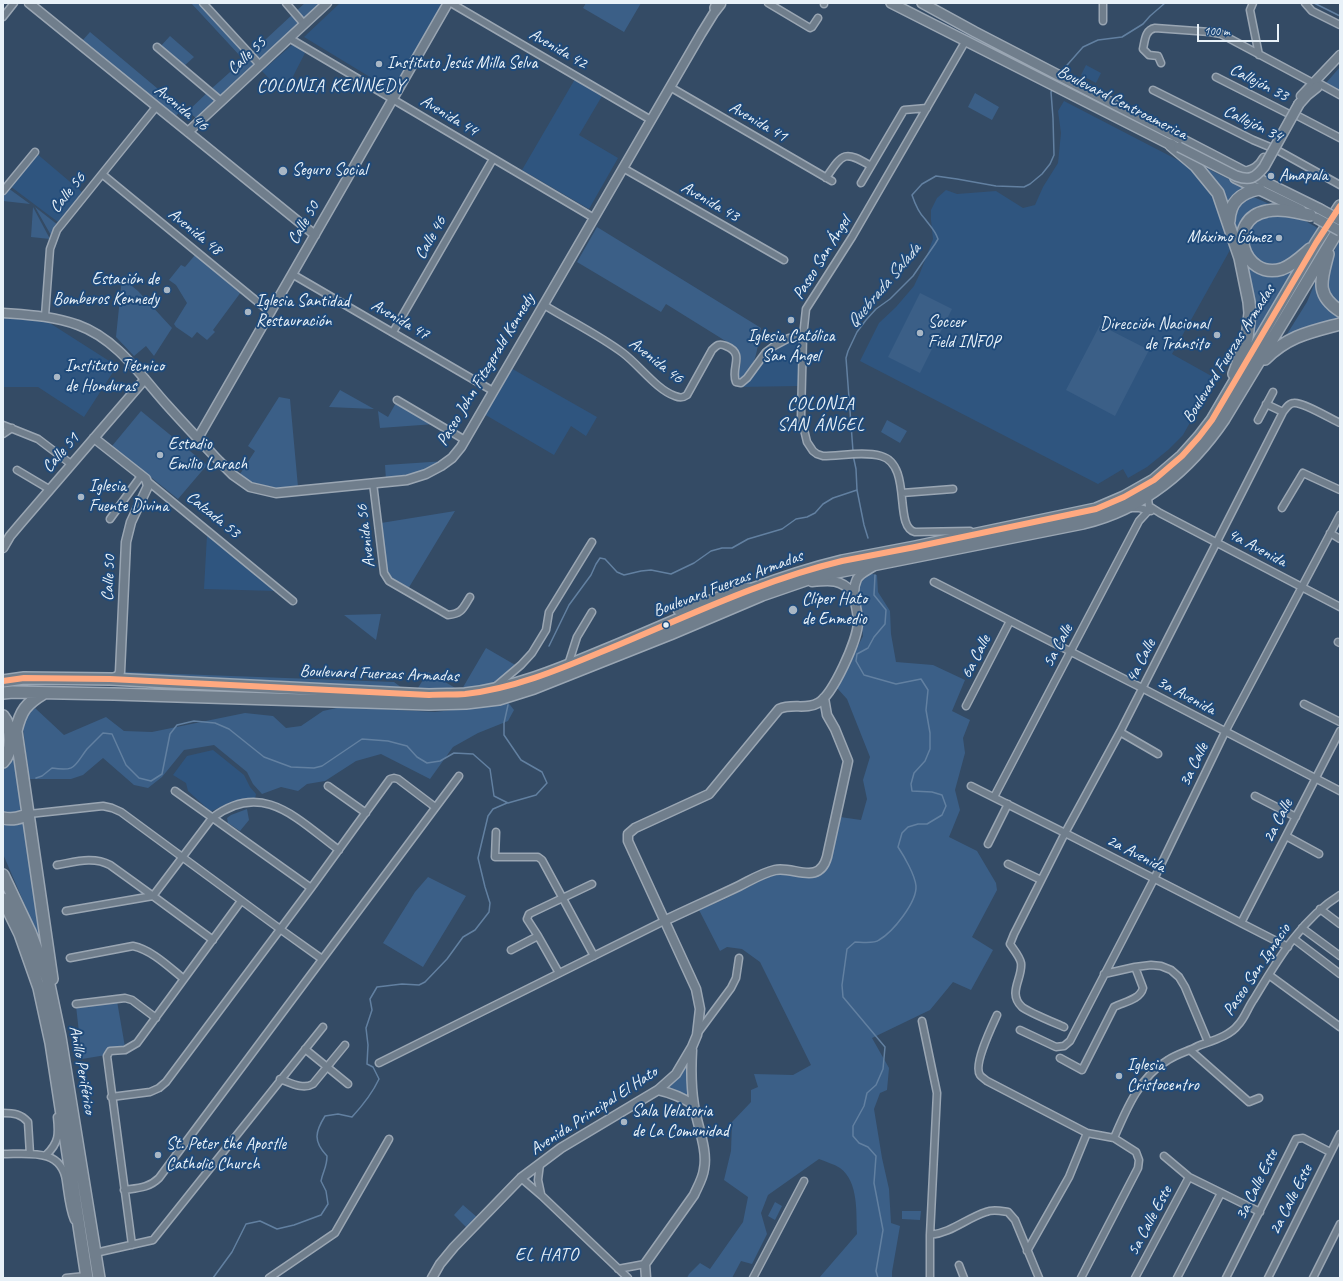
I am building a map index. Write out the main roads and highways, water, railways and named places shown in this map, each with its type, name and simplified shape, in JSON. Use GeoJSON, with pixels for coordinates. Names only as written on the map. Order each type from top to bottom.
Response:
{"type":"FeatureCollection","features":[{"type":"Feature","properties":{"kind":"highway"},"geometry":{"type":"LineString","coordinates":[[1175,146],[1196,166],[1218,193],[1240,258],[1249,302],[1249,326],[1247,338],[1224,401]]}},
{"type":"Feature","properties":{"kind":"highway"},"geometry":{"type":"LineString","coordinates":[[1229,224],[1233,204],[1240,196],[1259,185]]}},
{"type":"Feature","properties":{"kind":"highway","name":"Boulevard Fuerzas Armadas"},"geometry":{"type":"LineString","coordinates":[[5,680],[59,678],[110,679],[429,695],[465,694],[524,681],[661,628],[757,587],[830,564],[1096,509],[1110,504],[1138,490],[1162,474],[1182,456],[1207,426],[1224,401],[1316,243],[1340,206]]}},
{"type":"Feature","properties":{"kind":"highway"},"geometry":{"type":"LineString","coordinates":[[1313,217],[1277,210],[1263,212],[1252,218],[1247,224],[1242,240],[1246,256],[1265,270],[1274,270],[1289,266],[1316,243]]}},
{"type":"Feature","properties":{"kind":"highway","name":"Boulevard Fuerzas Armadas"},"geometry":{"type":"LineString","coordinates":[[3,693],[106,693],[429,704],[466,703],[499,699],[534,688],[670,634],[762,595],[817,576],[1097,520],[1125,509],[1155,491],[1182,470],[1206,444],[1224,419],[1340,227]]}},
{"type":"Feature","properties":{"kind":"highway"},"geometry":{"type":"LineString","coordinates":[[1330,243],[1321,281],[1324,295],[1328,302],[1340,311]]}},
{"type":"Feature","properties":{"kind":"highway"},"geometry":{"type":"LineString","coordinates":[[1250,376],[1276,348],[1288,340],[1305,333],[1340,324]]}},
{"type":"Feature","properties":{"kind":"highway"},"geometry":{"type":"LineString","coordinates":[[44,693],[27,705],[18,720],[16,731],[60,1037]]}},
{"type":"Feature","properties":{"kind":"highway"},"geometry":{"type":"LineString","coordinates":[[3,716],[9,729],[9,751],[3,762]]}},
{"type":"Feature","properties":{"kind":"highway"},"geometry":{"type":"LineString","coordinates":[[3,818],[21,818],[29,814]]}},
{"type":"Feature","properties":{"kind":"highway","name":"Anillo Periférico"},"geometry":{"type":"LineString","coordinates":[[3,875],[30,932],[48,980],[60,1037],[99,1278]]}},
{"type":"Feature","properties":{"kind":"highway","name":"Anillo Periférico"},"geometry":{"type":"LineString","coordinates":[[4,901],[20,934],[39,988],[51,1044],[59,1093],[86,1277]]}},
{"type":"Feature","properties":{"kind":"main road","name":"Boulevard Centroamerica"},"geometry":{"type":"LineString","coordinates":[[891,3],[965,42],[1175,146],[1259,185],[1320,209],[1340,220]]}},
{"type":"Feature","properties":{"kind":"main road","name":"Boulevard Centroamerica"},"geometry":{"type":"LineString","coordinates":[[922,3],[1245,172],[1259,185],[1340,231]]}},
{"type":"Feature","properties":{"kind":"main road"},"geometry":{"type":"LineString","coordinates":[[1175,146],[1236,176],[1245,179],[1252,178],[1264,167],[1299,104],[1316,85]]}},
{"type":"Feature","properties":{"kind":"waterway","name":"Quebrada Salada"},"geometry":{"type":"LineString","coordinates":[[1061,72],[1083,47],[1098,40],[1122,37],[1143,24],[1165,3]]}},
{"type":"Feature","properties":{"kind":"waterway","name":"Quebrada Salada"},"geometry":{"type":"LineString","coordinates":[[1314,3],[1340,16]]}},
{"type":"Feature","properties":{"kind":"waterway","name":"Quebrada Salada"},"geometry":{"type":"LineString","coordinates":[[853,451],[846,358],[848,351],[857,332],[866,320],[913,276],[938,239],[919,211],[912,195],[922,184],[936,176],[996,186],[1024,187],[1030,184],[1042,174],[1050,164],[1054,155],[1051,92],[1053,88]]}},
{"type":"Feature","properties":{"kind":"waterway","name":"Quebrada Salada"},"geometry":{"type":"LineString","coordinates":[[853,455],[856,469],[857,490],[868,538]]}},
{"type":"Feature","properties":{"kind":"waterway"},"geometry":{"type":"LineString","coordinates":[[549,646],[569,605],[591,575],[600,558],[605,559],[617,572],[624,575],[651,570],[671,574],[694,563],[711,551],[722,548],[732,548],[748,539],[782,529],[796,519],[807,517],[815,513],[823,504],[833,498],[857,490]]}},
{"type":"Feature","properties":{"kind":"waterway","name":"Quebrada Salada"},"geometry":{"type":"LineString","coordinates":[[875,575],[874,595],[886,610],[885,624],[874,637],[868,648],[857,654],[856,661],[864,675],[896,684],[921,679],[928,690],[926,710],[930,733],[930,749],[925,761],[914,773],[911,784],[912,791],[932,792],[942,795],[946,806],[942,815],[927,824],[918,824],[908,827],[902,833],[898,847],[906,860],[916,886],[913,900],[903,916],[897,924],[879,940],[871,942],[855,942],[847,949],[842,985],[843,997],[885,1047],[883,1069],[876,1085],[867,1093],[864,1106],[853,1126],[853,1136],[859,1143],[868,1147],[876,1156],[874,1183],[883,1230],[876,1271],[878,1278]]}},
{"type":"Feature","properties":{"kind":"waterway"},"geometry":{"type":"LineString","coordinates":[[36,778],[42,776],[52,768],[66,769],[77,764],[87,749],[103,733],[112,734],[126,765],[139,778],[151,781],[162,774],[170,734],[177,725],[194,721],[215,723],[229,729],[264,757],[291,767],[314,768],[322,766],[362,739],[388,741],[407,746],[417,757],[427,763],[440,761],[454,753],[473,754],[490,769],[494,796],[508,803],[536,795],[547,783],[542,772],[521,760],[504,735],[504,723],[508,705]]}},
{"type":"Feature","properties":{"kind":"waterway"},"geometry":{"type":"LineString","coordinates":[[213,1278],[232,1252],[246,1224],[260,1221],[277,1229],[294,1225],[321,1215],[328,1204],[326,1191],[321,1181],[327,1156],[319,1146],[317,1136],[319,1127],[325,1116],[338,1114],[352,1117],[367,1099],[379,1079],[373,1067],[367,1064],[368,1045],[366,1028],[372,1010],[370,999],[377,987],[402,984],[419,985],[425,982],[447,959],[463,937],[475,930],[489,912],[490,903],[478,858],[488,816],[493,809],[507,803]]}},
{"type":"Feature","properties":{"kind":"place","name":"Instituto Jesús Milla Selva"},"geometry":{"type":"Point","coordinates":[379,64]}},
{"type":"Feature","properties":{"kind":"place","name":"Seguro Social"},"geometry":{"type":"Point","coordinates":[283,171]}},
{"type":"Feature","properties":{"kind":"place","name":"Amapala"},"geometry":{"type":"Point","coordinates":[1271,176]}},
{"type":"Feature","properties":{"kind":"place","name":"Máximo Gómez"},"geometry":{"type":"Point","coordinates":[1279,238]}},
{"type":"Feature","properties":{"kind":"place","name":"Estación de Bomberos Kennedy"},"geometry":{"type":"Point","coordinates":[167,290]}},
{"type":"Feature","properties":{"kind":"place","name":"Iglesia Santidad Restauración"},"geometry":{"type":"Point","coordinates":[248,312]}},
{"type":"Feature","properties":{"kind":"place","name":"Iglesia Católica San Ángel"},"geometry":{"type":"Point","coordinates":[791,320]}},
{"type":"Feature","properties":{"kind":"place","name":"Soccer Field INFOP"},"geometry":{"type":"Point","coordinates":[920,333]}},
{"type":"Feature","properties":{"kind":"place","name":"Dirección Nacional de Tránsito"},"geometry":{"type":"Point","coordinates":[1217,335]}},
{"type":"Feature","properties":{"kind":"place","name":"Instituto Técnico de Honduras"},"geometry":{"type":"Point","coordinates":[57,377]}},
{"type":"Feature","properties":{"kind":"place","name":"Estadio Emilio Larach"},"geometry":{"type":"Point","coordinates":[160,455]}},
{"type":"Feature","properties":{"kind":"place","name":"Iglesia Fuente Divina"},"geometry":{"type":"Point","coordinates":[81,497]}},
{"type":"Feature","properties":{"kind":"place","name":"Clíper Hato de Enmedio"},"geometry":{"type":"Point","coordinates":[793,610]}},
{"type":"Feature","properties":{"kind":"place","name":"Iglesia Cristocentro"},"geometry":{"type":"Point","coordinates":[1119,1076]}},
{"type":"Feature","properties":{"kind":"place","name":"Sala Velatoria de La Comunidad"},"geometry":{"type":"Point","coordinates":[624,1122]}},
{"type":"Feature","properties":{"kind":"place","name":"St. Peter the Apostle Catholic Church"},"geometry":{"type":"Point","coordinates":[158,1155]}},
{"type":"Feature","properties":{"kind":"district","name":"COLONIA KENNEDY"},"geometry":{"type":"Point","coordinates":[331,86]}},
{"type":"Feature","properties":{"kind":"district","name":"COLONIA SAN ÁNGEL"},"geometry":{"type":"Point","coordinates":[821,414]}},
{"type":"Feature","properties":{"kind":"district","name":"EL HATO"},"geometry":{"type":"Point","coordinates":[547,1255]}}]}
